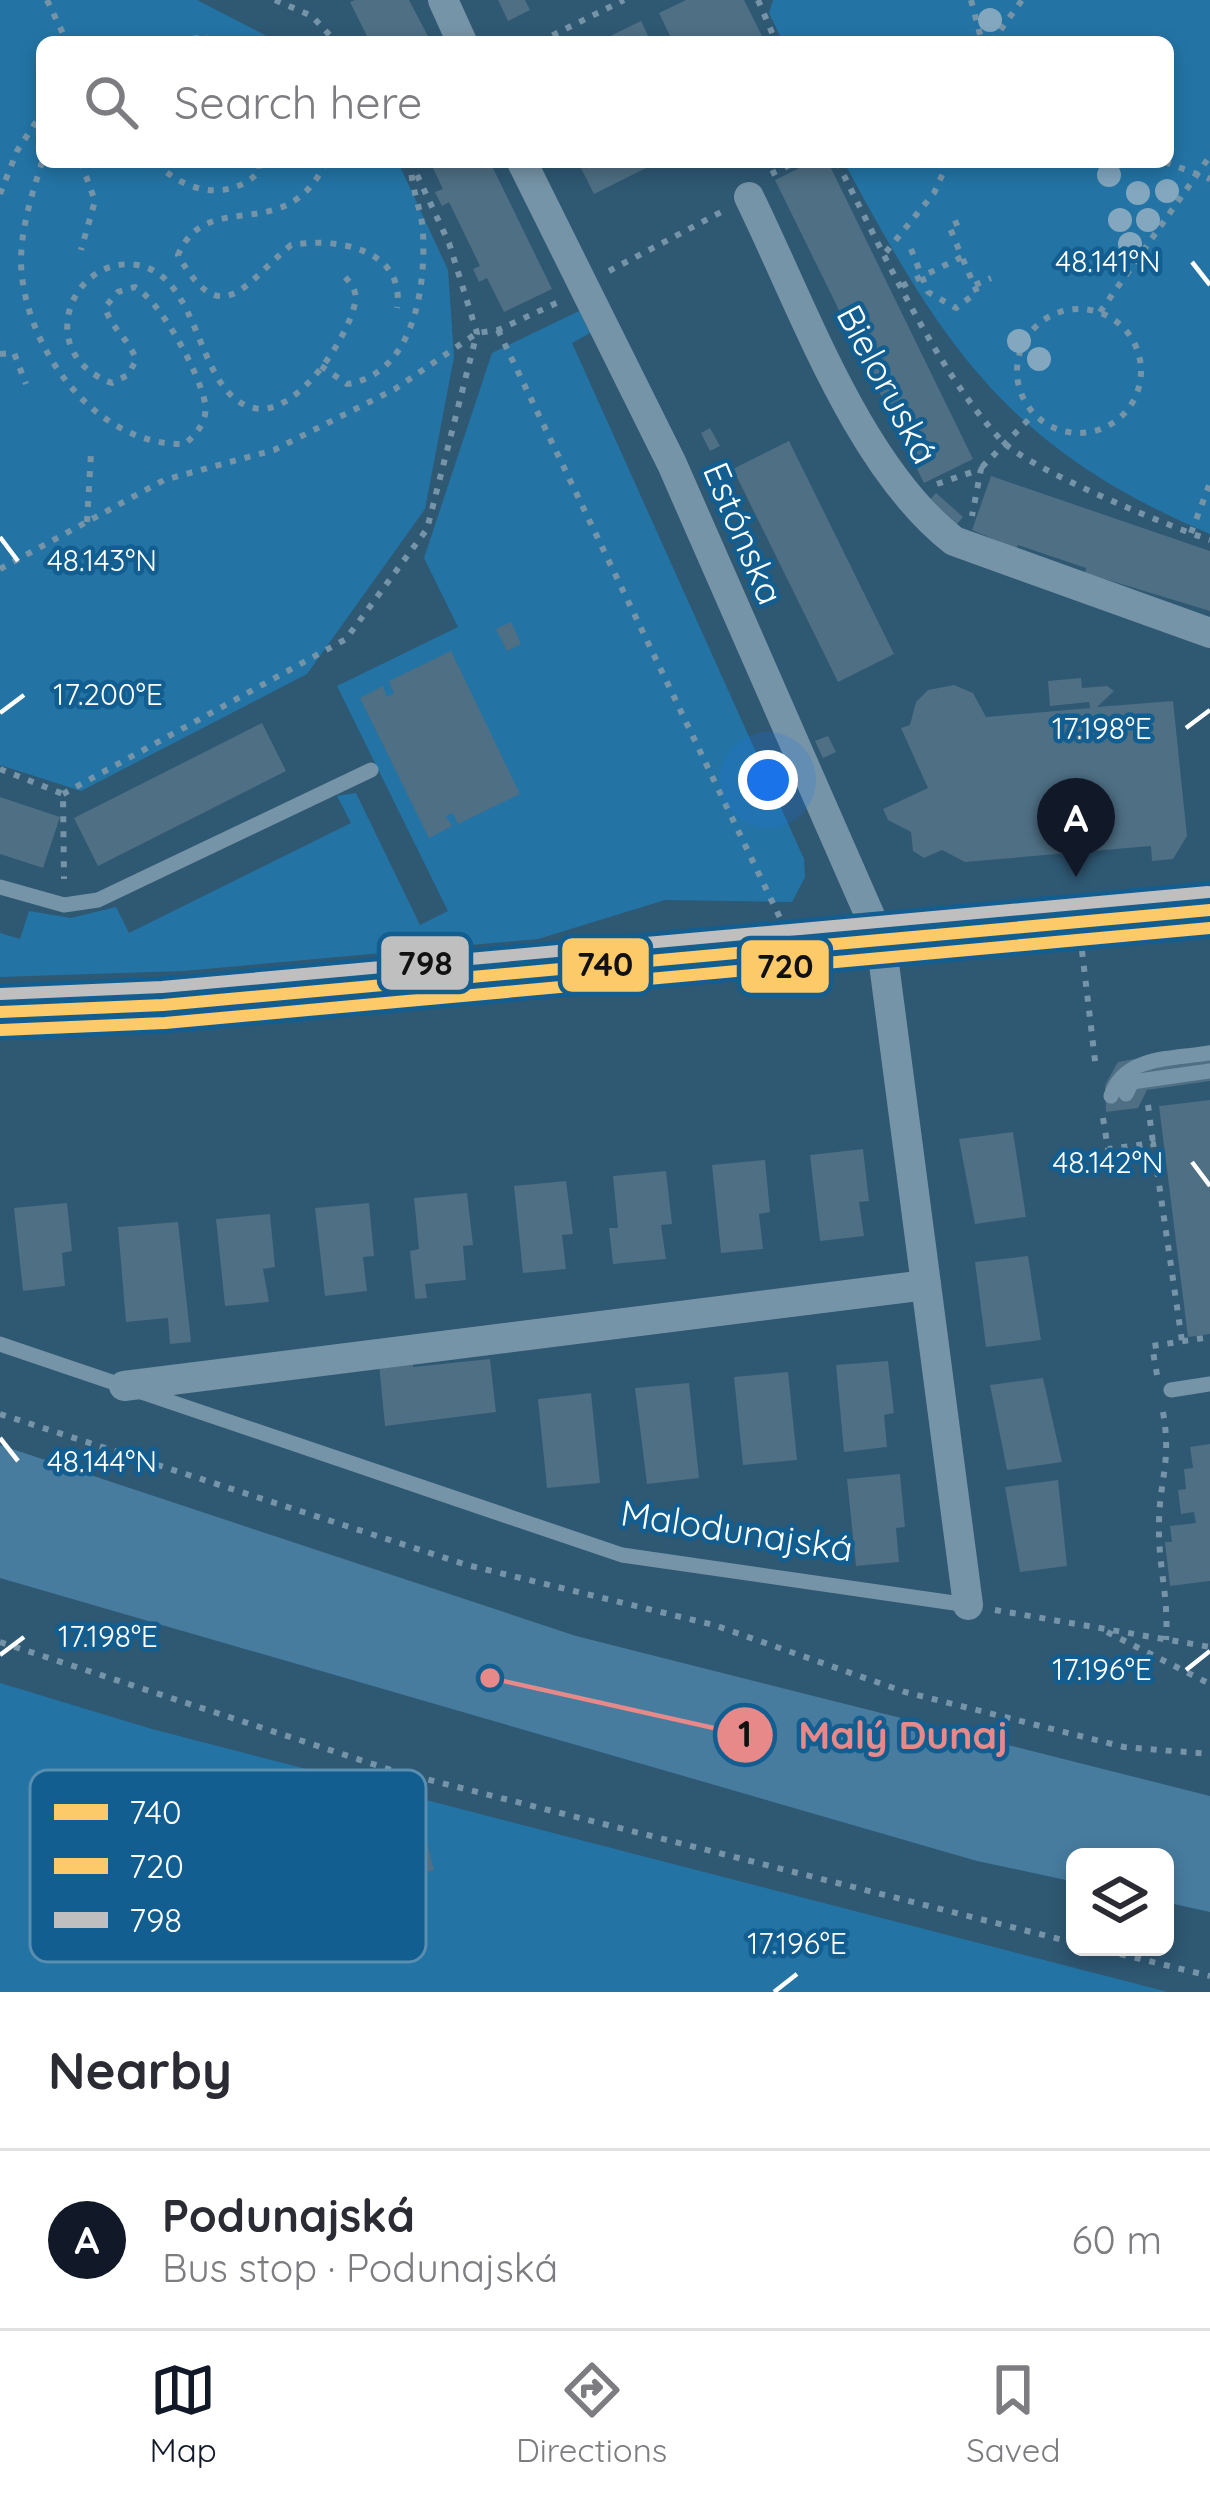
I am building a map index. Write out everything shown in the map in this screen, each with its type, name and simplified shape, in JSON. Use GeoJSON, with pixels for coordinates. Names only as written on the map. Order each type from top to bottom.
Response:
{"type":"FeatureCollection","features":[{"type":"Feature","properties":{"kind":"street"},"geometry":{"type":"LineString","coordinates":[[443,0],[459,36]]}},
{"type":"Feature","properties":{"kind":"street","name":"Estónska"},"geometry":{"type":"LineString","coordinates":[[525,168],[672,464],[881,941]]}},
{"type":"Feature","properties":{"kind":"street","name":"Bieloruská"},"geometry":{"type":"LineString","coordinates":[[749,197],[879,464],[910,503],[954,541],[1210,633]]}},
{"type":"Feature","properties":{"kind":"street"},"geometry":{"type":"LineString","coordinates":[[0,1012],[142,1007],[1210,910]]}},
{"type":"Feature","properties":{"kind":"street"},"geometry":{"type":"LineString","coordinates":[[881,941],[968,1605]]}},
{"type":"Feature","properties":{"kind":"street","name":"Malodunajská"},"geometry":{"type":"LineString","coordinates":[[124,1386],[926,1285]]}},
{"type":"Feature","properties":{"kind":"lane"},"geometry":{"type":"LineString","coordinates":[[0,887],[64,905],[98,900],[371,770]]}},
{"type":"Feature","properties":{"kind":"lane"},"geometry":{"type":"LineString","coordinates":[[1109,1096],[1117,1078],[1132,1066],[1210,1053]]}},
{"type":"Feature","properties":{"kind":"lane"},"geometry":{"type":"LineString","coordinates":[[1109,1096],[1132,1082],[1210,1071]]}},
{"type":"Feature","properties":{"kind":"lane","name":"Malodunajská"},"geometry":{"type":"LineString","coordinates":[[0,1344],[622,1555],[968,1605]]}},
{"type":"Feature","properties":{"kind":"lane"},"geometry":{"type":"LineString","coordinates":[[1165,1389],[1210,1384]]}},
{"type":"Feature","properties":{"kind":"path"},"geometry":{"type":"LineString","coordinates":[[47,0],[65,36]]}},
{"type":"Feature","properties":{"kind":"path"},"geometry":{"type":"LineString","coordinates":[[275,0],[312,16],[330,36]]}},
{"type":"Feature","properties":{"kind":"path"},"geometry":{"type":"LineString","coordinates":[[551,36],[624,0]]}},
{"type":"Feature","properties":{"kind":"path"},"geometry":{"type":"LineString","coordinates":[[758,0],[773,36]]}},
{"type":"Feature","properties":{"kind":"path"},"geometry":{"type":"LineString","coordinates":[[971,0],[980,36]]}},
{"type":"Feature","properties":{"kind":"path"},"geometry":{"type":"LineString","coordinates":[[996,36],[1022,0]]}},
{"type":"Feature","properties":{"kind":"path"},"geometry":{"type":"LineString","coordinates":[[0,194],[17,151],[36,122]]}},
{"type":"Feature","properties":{"kind":"path"},"geometry":{"type":"LineString","coordinates":[[1100,312],[1210,156]]}},
{"type":"Feature","properties":{"kind":"path"},"geometry":{"type":"LineString","coordinates":[[1174,166],[1210,179]]}},
{"type":"Feature","properties":{"kind":"path"},"geometry":{"type":"LineString","coordinates":[[40,168],[24,229],[21,264],[33,329],[53,362],[106,420],[154,445],[184,444],[201,430],[206,405],[154,298],[135,286],[118,292],[105,307],[110,324],[131,344],[136,360],[128,375],[112,382],[86,373],[72,352],[65,325],[75,295],[103,270],[130,264],[154,269],[171,284],[228,394],[252,408],[290,400],[309,386],[356,300],[352,283],[340,272]]}},
{"type":"Feature","properties":{"kind":"path"},"geometry":{"type":"LineString","coordinates":[[81,250],[95,201],[83,168]]}},
{"type":"Feature","properties":{"kind":"path"},"geometry":{"type":"LineString","coordinates":[[162,168],[174,181],[227,190],[247,185],[260,168]]}},
{"type":"Feature","properties":{"kind":"path"},"geometry":{"type":"LineString","coordinates":[[323,168],[317,182],[293,206],[208,221],[188,233],[178,255],[202,292],[220,299],[238,295],[291,245],[350,243],[383,263],[399,290],[397,308]]}},
{"type":"Feature","properties":{"kind":"path"},"geometry":{"type":"LineString","coordinates":[[321,366],[347,384],[371,381],[391,361],[414,320],[423,277],[423,228],[412,168]]}},
{"type":"Feature","properties":{"kind":"path"},"geometry":{"type":"LineString","coordinates":[[63,794],[346,639],[427,530],[477,332],[449,243],[414,168]]}},
{"type":"Feature","properties":{"kind":"path"},"geometry":{"type":"LineString","coordinates":[[601,275],[749,197],[744,188],[784,168]]}},
{"type":"Feature","properties":{"kind":"path"},"geometry":{"type":"LineString","coordinates":[[839,168],[902,286],[1004,443],[1210,540]]}},
{"type":"Feature","properties":{"kind":"path"},"geometry":{"type":"LineString","coordinates":[[885,254],[934,193],[945,168]]}},
{"type":"Feature","properties":{"kind":"path"},"geometry":{"type":"LineString","coordinates":[[911,249],[920,277],[939,303],[956,308],[968,303],[977,292],[949,226],[966,219]]}},
{"type":"Feature","properties":{"kind":"path"},"geometry":{"type":"LineString","coordinates":[[902,286],[962,257]]}},
{"type":"Feature","properties":{"kind":"path"},"geometry":{"type":"LineString","coordinates":[[975,285],[991,278]]}},
{"type":"Feature","properties":{"kind":"path"},"geometry":{"type":"LineString","coordinates":[[0,568],[164,479],[290,443],[395,389],[477,332],[498,330],[568,298]]}},
{"type":"Feature","properties":{"kind":"path"},"geometry":{"type":"LineString","coordinates":[[1059,312],[1100,312],[1118,322],[1139,356],[1141,376],[1125,413],[1090,433],[1070,433],[1034,414],[1017,376],[1027,337],[1059,312]]}},
{"type":"Feature","properties":{"kind":"path"},"geometry":{"type":"LineString","coordinates":[[498,330],[783,924]]}},
{"type":"Feature","properties":{"kind":"path"},"geometry":{"type":"LineString","coordinates":[[0,354],[14,353],[26,384]]}},
{"type":"Feature","properties":{"kind":"path"},"geometry":{"type":"LineString","coordinates":[[954,541],[971,517],[981,469],[1034,414]]}},
{"type":"Feature","properties":{"kind":"path"},"geometry":{"type":"LineString","coordinates":[[87,523],[91,453]]}},
{"type":"Feature","properties":{"kind":"path"},"geometry":{"type":"LineString","coordinates":[[910,503],[938,483],[981,469]]}},
{"type":"Feature","properties":{"kind":"path"},"geometry":{"type":"LineString","coordinates":[[1191,533],[1210,483]]}},
{"type":"Feature","properties":{"kind":"path"},"geometry":{"type":"LineString","coordinates":[[0,769],[63,794]]}},
{"type":"Feature","properties":{"kind":"path"},"geometry":{"type":"LineString","coordinates":[[63,794],[64,905]]}},
{"type":"Feature","properties":{"kind":"path"},"geometry":{"type":"LineString","coordinates":[[1081,948],[1109,1096],[1108,1149],[1153,1143]]}},
{"type":"Feature","properties":{"kind":"path"},"geometry":{"type":"LineString","coordinates":[[1168,1098],[1147,1101],[1183,1341]]}},
{"type":"Feature","properties":{"kind":"path"},"geometry":{"type":"LineString","coordinates":[[1165,1389],[1152,1346],[1210,1337]]}},
{"type":"Feature","properties":{"kind":"path"},"geometry":{"type":"LineString","coordinates":[[1163,1411],[1171,1454],[1159,1525],[1169,1594],[1166,1640]]}},
{"type":"Feature","properties":{"kind":"path"},"geometry":{"type":"LineString","coordinates":[[0,1414],[467,1565],[714,1624],[905,1693],[1124,1747],[1210,1754]]}},
{"type":"Feature","properties":{"kind":"path"},"geometry":{"type":"LineString","coordinates":[[968,1605],[1210,1647]]}},
{"type":"Feature","properties":{"kind":"path"},"geometry":{"type":"LineString","coordinates":[[1098,1628],[1210,1684]]}},
{"type":"Feature","properties":{"kind":"path"},"geometry":{"type":"LineString","coordinates":[[0,1642],[391,1770]]}},
{"type":"Feature","properties":{"kind":"path"},"geometry":{"type":"LineString","coordinates":[[426,1779],[1066,1941]]}},
{"type":"Feature","properties":{"kind":"path"},"geometry":{"type":"LineString","coordinates":[[1128,1956],[1210,1976]]}},
{"type":"Feature","properties":{"kind":"shaded area"},"geometry":{"type":"Polygon","coordinates":[[[0,0],[197,0],[266,36],[36,36],[36,168],[401,168],[448,270],[454,357],[425,509],[307,674],[81,791],[0,765],[0,0]]]}},
{"type":"Feature","properties":{"kind":"shaded area"},"geometry":{"type":"Polygon","coordinates":[[[773,0],[1210,0],[1210,534],[1140,501],[1082,466],[1032,428],[989,386],[915,286],[847,168],[1174,168],[1174,36],[780,36],[769,13],[773,0]]]}},
{"type":"Feature","properties":{"kind":"shaded area"},"geometry":{"type":"Polygon","coordinates":[[[579,311],[590,333],[572,343],[804,859],[805,877],[792,902],[665,900],[538,939],[183,971],[0,977],[0,933],[20,939],[29,911],[71,918],[116,907],[129,933],[351,823],[337,796],[356,793],[420,925],[448,911],[337,686],[458,627],[424,558],[492,353],[579,311]]]}},
{"type":"Feature","properties":{"kind":"shaded area"},"geometry":{"type":"Polygon","coordinates":[[[0,1445],[576,1636],[1210,1796],[1210,1912],[1174,1904],[1174,1848],[1066,1848],[1066,1880],[977,1861],[0,1578],[0,1445]]]}},
{"type":"Feature","properties":{"kind":"shaded area"},"geometry":{"type":"Polygon","coordinates":[[[0,1683],[310,1770],[30,1770],[30,1962],[426,1962],[426,1800],[1168,1992],[0,1992],[0,1683]]]}},
{"type":"Feature","properties":{"kind":"building"},"geometry":{"type":"Polygon","coordinates":[[[409,0],[428,36],[367,36],[350,2],[409,0]]]}},
{"type":"Feature","properties":{"kind":"building"},"geometry":{"type":"Polygon","coordinates":[[[498,0],[525,0],[530,10],[508,21],[498,0]]]}},
{"type":"Feature","properties":{"kind":"building"},"geometry":{"type":"Polygon","coordinates":[[[686,0],[744,0],[762,36],[670,36],[659,13],[686,0]]]}},
{"type":"Feature","properties":{"kind":"building"},"geometry":{"type":"Polygon","coordinates":[[[641,21],[648,36],[610,36],[641,21]]]}},
{"type":"Feature","properties":{"kind":"building"},"geometry":{"type":"Polygon","coordinates":[[[433,168],[493,168],[552,289],[504,312],[487,278],[479,282],[473,269],[480,266],[449,202],[442,206],[435,192],[443,189],[433,168]]]}},
{"type":"Feature","properties":{"kind":"building"},"geometry":{"type":"Polygon","coordinates":[[[581,168],[646,168],[594,194],[581,168]]]}},
{"type":"Feature","properties":{"kind":"building"},"geometry":{"type":"Polygon","coordinates":[[[800,168],[831,168],[973,459],[924,483],[775,180],[800,168]]]}},
{"type":"Feature","properties":{"kind":"building"},"geometry":{"type":"Polygon","coordinates":[[[710,428],[720,446],[710,451],[701,433],[710,428]]]}},
{"type":"Feature","properties":{"kind":"building"},"geometry":{"type":"Polygon","coordinates":[[[789,441],[894,654],[838,682],[733,469],[789,441]]]}},
{"type":"Feature","properties":{"kind":"building"},"geometry":{"type":"Polygon","coordinates":[[[991,476],[1210,551],[1210,611],[1085,573],[1086,568],[1018,545],[1016,549],[972,530],[991,476]]]}},
{"type":"Feature","properties":{"kind":"building"},"geometry":{"type":"Polygon","coordinates":[[[936,493],[963,517],[953,529],[925,505],[936,493]]]}},
{"type":"Feature","properties":{"kind":"building"},"geometry":{"type":"Polygon","coordinates":[[[511,622],[521,644],[507,651],[496,629],[511,622]]]}},
{"type":"Feature","properties":{"kind":"building"},"geometry":{"type":"Polygon","coordinates":[[[451,651],[520,794],[458,824],[453,813],[446,816],[452,826],[429,838],[360,698],[383,686],[387,697],[394,693],[389,681],[451,651]]]}},
{"type":"Feature","properties":{"kind":"building"},"geometry":{"type":"Polygon","coordinates":[[[1081,678],[1082,688],[1107,686],[1114,691],[1097,707],[1173,701],[1187,836],[1173,859],[1152,861],[1151,846],[965,862],[942,850],[924,858],[913,851],[911,832],[888,820],[883,809],[928,788],[901,728],[910,725],[916,702],[928,690],[954,685],[973,693],[986,717],[1090,708],[1089,702],[1050,706],[1048,681],[1081,678]]]}},
{"type":"Feature","properties":{"kind":"building"},"geometry":{"type":"Polygon","coordinates":[[[262,723],[286,771],[98,866],[74,818],[262,723]]]}},
{"type":"Feature","properties":{"kind":"building"},"geometry":{"type":"Polygon","coordinates":[[[828,736],[836,752],[823,758],[815,741],[828,736]]]}},
{"type":"Feature","properties":{"kind":"building"},"geometry":{"type":"Polygon","coordinates":[[[0,797],[60,817],[43,868],[0,854],[0,797]]]}},
{"type":"Feature","properties":{"kind":"building"},"geometry":{"type":"Polygon","coordinates":[[[1210,1045],[1210,1081],[1147,1090],[1138,1108],[1106,1112],[1105,1085],[1118,1062],[1210,1045]]]}},
{"type":"Feature","properties":{"kind":"building"},"geometry":{"type":"Polygon","coordinates":[[[1210,1100],[1210,1334],[1188,1337],[1159,1106],[1210,1100]]]}},
{"type":"Feature","properties":{"kind":"building"},"geometry":{"type":"Polygon","coordinates":[[[1013,1132],[1026,1217],[975,1224],[959,1139],[1013,1132]]]}},
{"type":"Feature","properties":{"kind":"building"},"geometry":{"type":"Polygon","coordinates":[[[863,1149],[869,1201],[859,1202],[864,1236],[820,1241],[810,1155],[863,1149]]]}},
{"type":"Feature","properties":{"kind":"building"},"geometry":{"type":"Polygon","coordinates":[[[765,1160],[770,1212],[759,1214],[763,1249],[721,1253],[712,1165],[765,1160]]]}},
{"type":"Feature","properties":{"kind":"building"},"geometry":{"type":"Polygon","coordinates":[[[666,1171],[672,1224],[661,1225],[666,1259],[613,1264],[609,1228],[618,1228],[613,1176],[666,1171]]]}},
{"type":"Feature","properties":{"kind":"building"},"geometry":{"type":"Polygon","coordinates":[[[566,1181],[573,1234],[562,1235],[566,1269],[523,1273],[514,1186],[566,1181]]]}},
{"type":"Feature","properties":{"kind":"building"},"geometry":{"type":"Polygon","coordinates":[[[467,1193],[473,1245],[463,1246],[466,1280],[425,1284],[427,1298],[415,1299],[410,1251],[419,1249],[414,1198],[467,1193]]]}},
{"type":"Feature","properties":{"kind":"building"},"geometry":{"type":"Polygon","coordinates":[[[67,1203],[72,1251],[62,1253],[65,1286],[23,1291],[14,1208],[67,1203]]]}},
{"type":"Feature","properties":{"kind":"building"},"geometry":{"type":"Polygon","coordinates":[[[369,1203],[374,1256],[363,1257],[367,1291],[325,1296],[315,1208],[369,1203]]]}},
{"type":"Feature","properties":{"kind":"building"},"geometry":{"type":"Polygon","coordinates":[[[270,1214],[275,1267],[263,1269],[269,1302],[225,1306],[216,1219],[270,1214]]]}},
{"type":"Feature","properties":{"kind":"building"},"geometry":{"type":"Polygon","coordinates":[[[178,1222],[191,1342],[170,1344],[168,1318],[126,1322],[118,1227],[178,1222]]]}},
{"type":"Feature","properties":{"kind":"building"},"geometry":{"type":"Polygon","coordinates":[[[1028,1256],[1041,1340],[986,1347],[975,1262],[1028,1256]]]}},
{"type":"Feature","properties":{"kind":"building"},"geometry":{"type":"Polygon","coordinates":[[[490,1359],[496,1412],[385,1426],[379,1364],[413,1362],[413,1367],[490,1359]]]}},
{"type":"Feature","properties":{"kind":"building"},"geometry":{"type":"Polygon","coordinates":[[[888,1361],[894,1413],[884,1415],[887,1447],[844,1452],[836,1365],[888,1361]]]}},
{"type":"Feature","properties":{"kind":"building"},"geometry":{"type":"Polygon","coordinates":[[[788,1372],[797,1460],[743,1465],[734,1377],[788,1372]]]}},
{"type":"Feature","properties":{"kind":"building"},"geometry":{"type":"Polygon","coordinates":[[[1043,1378],[1062,1462],[1007,1470],[990,1385],[1043,1378]]]}},
{"type":"Feature","properties":{"kind":"building"},"geometry":{"type":"Polygon","coordinates":[[[689,1383],[699,1478],[647,1484],[635,1388],[689,1383]]]}},
{"type":"Feature","properties":{"kind":"building"},"geometry":{"type":"Polygon","coordinates":[[[591,1393],[600,1483],[547,1488],[538,1399],[591,1393]]]}},
{"type":"Feature","properties":{"kind":"building"},"geometry":{"type":"Polygon","coordinates":[[[1210,1444],[1210,1581],[1170,1586],[1165,1542],[1172,1542],[1170,1526],[1196,1523],[1194,1512],[1181,1514],[1178,1490],[1186,1489],[1184,1469],[1193,1468],[1190,1447],[1210,1444]]]}},
{"type":"Feature","properties":{"kind":"building"},"geometry":{"type":"Polygon","coordinates":[[[900,1474],[905,1527],[896,1528],[899,1562],[856,1566],[847,1479],[900,1474]]]}},
{"type":"Feature","properties":{"kind":"building"},"geometry":{"type":"Polygon","coordinates":[[[1058,1480],[1067,1566],[1020,1572],[1005,1487],[1058,1480]]]}},
{"type":"Feature","properties":{"kind":"building"},"geometry":{"type":"Polygon","coordinates":[[[426,1838],[434,1870],[426,1872],[426,1838]]]}},
{"type":"Feature","properties":{"kind":"transit line","name":"798"},"geometry":{"type":"LineString","coordinates":[[0,994],[162,987],[1208,892]]}},
{"type":"Feature","properties":{"kind":"transit line","name":"740"},"geometry":{"type":"LineString","coordinates":[[0,1012],[163,1005],[1210,910]]}},
{"type":"Feature","properties":{"kind":"transit line","name":"720"},"geometry":{"type":"LineString","coordinates":[[1,1030],[165,1023],[1210,928]]}},
{"type":"Feature","properties":{"kind":"place","name":"Podunajská"},"geometry":{"type":"Point","coordinates":[1076,877]}},
{"type":"Feature","properties":{"kind":"place","name":"Malý Dunaj"},"geometry":{"type":"Point","coordinates":[490,1678]}}]}
